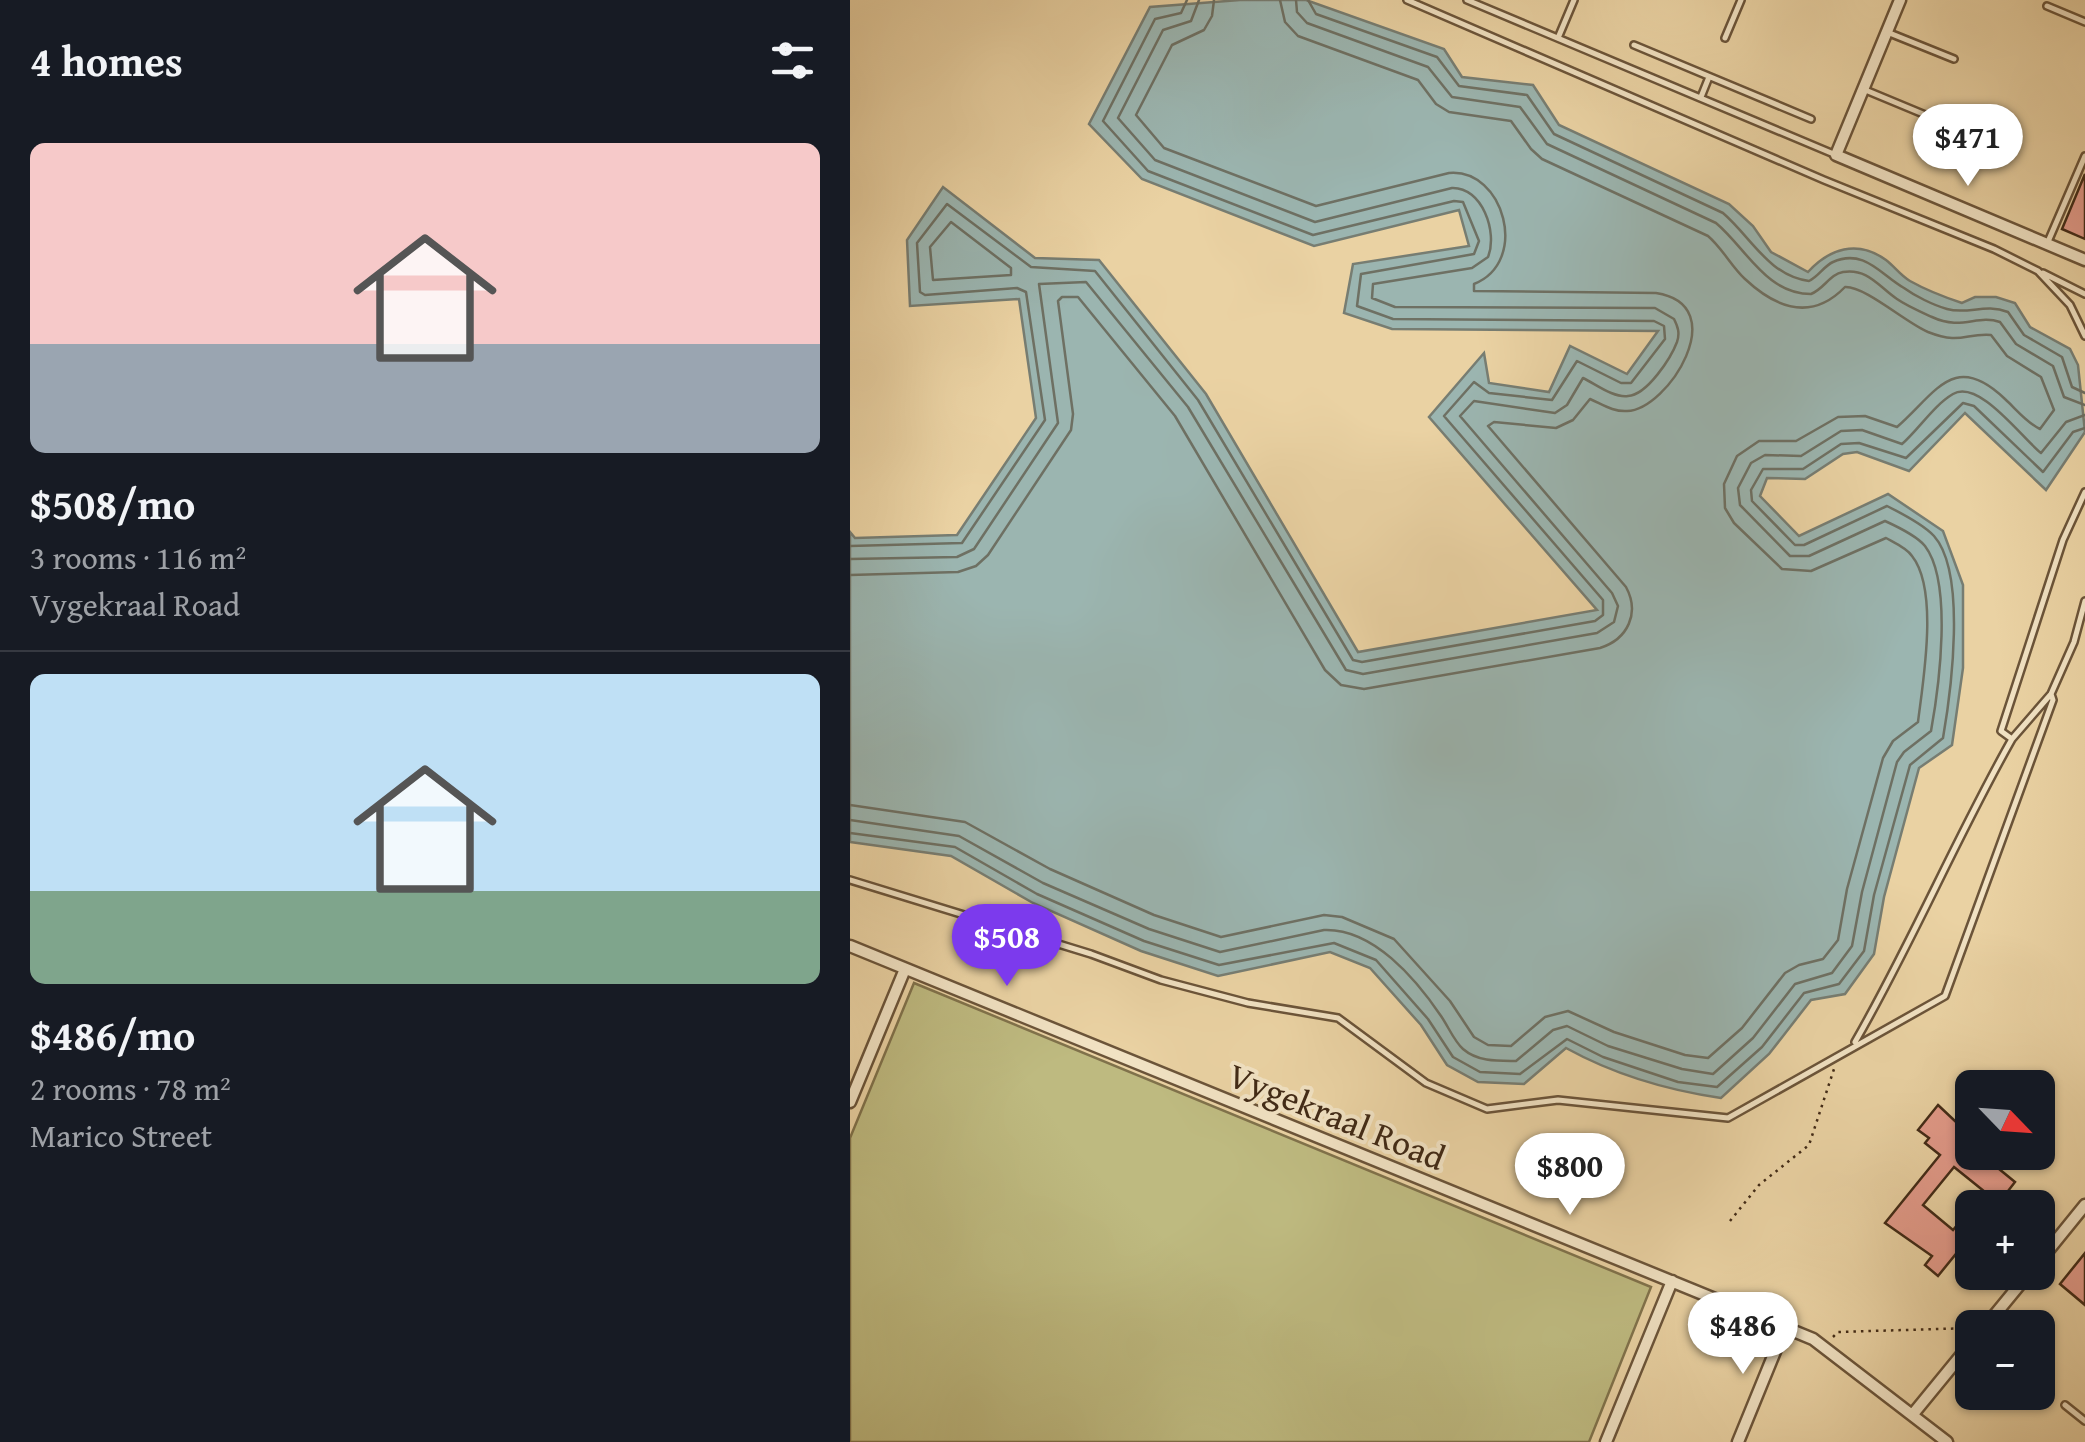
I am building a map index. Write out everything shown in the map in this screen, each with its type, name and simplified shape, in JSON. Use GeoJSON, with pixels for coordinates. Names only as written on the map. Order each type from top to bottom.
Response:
{"type":"FeatureCollection","features":[{"type":"Feature","properties":{"kind":"street"},"geometry":{"type":"LineString","coordinates":[[1896,1],[1836,156],[2085,260]]}},
{"type":"Feature","properties":{"kind":"street","name":"Vygekraal Road"},"geometry":{"type":"LineString","coordinates":[[850,946],[1785,1327],[1824,1346],[1947,1442]]}},
{"type":"Feature","properties":{"kind":"street"},"geometry":{"type":"LineString","coordinates":[[850,1102],[905,969]]}},
{"type":"Feature","properties":{"kind":"street"},"geometry":{"type":"LineString","coordinates":[[850,1064],[864,1069]]}},
{"type":"Feature","properties":{"kind":"street"},"geometry":{"type":"LineString","coordinates":[[2056,1240],[2084,1207]]}},
{"type":"Feature","properties":{"kind":"street"},"geometry":{"type":"LineString","coordinates":[[1606,1442],[1672,1281]]}},
{"type":"Feature","properties":{"kind":"street"},"geometry":{"type":"LineString","coordinates":[[1999,1310],[2015,1290]]}},
{"type":"Feature","properties":{"kind":"street"},"geometry":{"type":"LineString","coordinates":[[1742,1440],[1785,1327]]}},
{"type":"Feature","properties":{"kind":"street"},"geometry":{"type":"LineString","coordinates":[[1914,1414],[1955,1363]]}},
{"type":"Feature","properties":{"kind":"lane"},"geometry":{"type":"LineString","coordinates":[[1408,0],[1824,180],[1994,248],[2085,294]]}},
{"type":"Feature","properties":{"kind":"lane"},"geometry":{"type":"LineString","coordinates":[[1468,0],[1836,156]]}},
{"type":"Feature","properties":{"kind":"lane"},"geometry":{"type":"LineString","coordinates":[[1558,38],[1574,0]]}},
{"type":"Feature","properties":{"kind":"lane"},"geometry":{"type":"LineString","coordinates":[[1725,38],[1741,0]]}},
{"type":"Feature","properties":{"kind":"lane"},"geometry":{"type":"LineString","coordinates":[[2047,6],[2085,22]]}},
{"type":"Feature","properties":{"kind":"lane"},"geometry":{"type":"LineString","coordinates":[[1887,32],[1954,59]]}},
{"type":"Feature","properties":{"kind":"lane"},"geometry":{"type":"LineString","coordinates":[[1634,45],[1811,119]]}},
{"type":"Feature","properties":{"kind":"lane"},"geometry":{"type":"LineString","coordinates":[[1700,98],[1709,76]]}},
{"type":"Feature","properties":{"kind":"lane"},"geometry":{"type":"LineString","coordinates":[[1863,89],[1952,126]]}},
{"type":"Feature","properties":{"kind":"lane"},"geometry":{"type":"LineString","coordinates":[[2048,244],[2085,156]]}},
{"type":"Feature","properties":{"kind":"lane"},"geometry":{"type":"LineString","coordinates":[[2038,271],[2070,306],[2085,336]]}},
{"type":"Feature","properties":{"kind":"lane"},"geometry":{"type":"LineString","coordinates":[[2012,739],[2001,730],[2063,540],[2085,492]]}},
{"type":"Feature","properties":{"kind":"lane"},"geometry":{"type":"LineString","coordinates":[[1854,1044],[1887,986],[1970,812],[2012,739],[2050,694],[2074,642],[2085,601]]}},
{"type":"Feature","properties":{"kind":"lane"},"geometry":{"type":"LineString","coordinates":[[850,880],[1091,954],[1161,980],[1248,1003],[1338,1018],[1426,1082],[1487,1109],[1558,1100],[1728,1118],[1945,996],[2053,700],[2050,694]]}},
{"type":"Feature","properties":{"kind":"lane"},"geometry":{"type":"LineString","coordinates":[[2065,1406],[2085,1420]]}},
{"type":"Feature","properties":{"kind":"path"},"geometry":{"type":"LineString","coordinates":[[1730,1221],[1759,1186],[1809,1144],[1832,1073],[1854,1044]]}},
{"type":"Feature","properties":{"kind":"path"},"geometry":{"type":"LineString","coordinates":[[1824,1346],[1838,1332],[1955,1329]]}},
{"type":"Feature","properties":{"kind":"shaded area"},"geometry":{"type":"Polygon","coordinates":[[[914,983],[1651,1287],[1589,1442],[850,1442],[850,1138],[914,983]]]}},
{"type":"Feature","properties":{"kind":"water"},"geometry":{"type":"Polygon","coordinates":[[[1306,0],[1444,49],[1462,77],[1533,85],[1559,125],[1729,204],[1753,226],[1771,252],[1808,272],[1825,257],[1844,249],[1865,250],[1886,260],[1910,281],[1955,301],[1996,297],[2015,303],[2030,327],[2070,349],[2078,365],[2085,432],[2046,490],[1965,413],[1909,471],[1857,452],[1843,454],[1805,479],[1767,478],[1760,496],[1799,536],[1888,494],[1943,531],[1963,585],[1963,668],[1952,745],[1919,768],[1884,897],[1874,954],[1845,994],[1811,1000],[1769,1054],[1721,1098],[1641,1080],[1566,1048],[1524,1084],[1478,1082],[1447,1065],[1421,1025],[1370,968],[1330,952],[1218,976],[1141,951],[1033,903],[951,856],[850,842],[850,532],[855,538],[957,535],[1036,418],[1019,299],[910,306],[907,240],[943,187],[1035,258],[1099,260],[1206,394],[1358,652],[1597,610],[1429,417],[1484,353],[1489,383],[1549,392],[1570,346],[1627,374],[1658,331],[1392,329],[1344,313],[1353,264],[1469,246],[1459,210],[1314,246],[1142,179],[1089,124],[1150,7],[1306,0]]]}},
{"type":"Feature","properties":{"kind":"building"},"geometry":{"type":"Polygon","coordinates":[[[2085,174],[2085,239],[2062,229],[2085,174]]]}},
{"type":"Feature","properties":{"kind":"building"},"geometry":{"type":"Polygon","coordinates":[[[1938,1105],[1955,1121],[1955,1168],[1923,1205],[1953,1230],[1955,1228],[1955,1255],[1938,1276],[1925,1265],[1932,1256],[1885,1223],[1940,1155],[1925,1143],[1929,1138],[1918,1130],[1938,1105]]]}},
{"type":"Feature","properties":{"kind":"building"},"geometry":{"type":"Polygon","coordinates":[[[1958,1170],[2000,1170],[2015,1182],[2009,1190],[1983,1190],[1958,1170]]]}},
{"type":"Feature","properties":{"kind":"building"},"geometry":{"type":"Polygon","coordinates":[[[2085,1253],[2085,1305],[2060,1284],[2085,1253]]]}}]}
